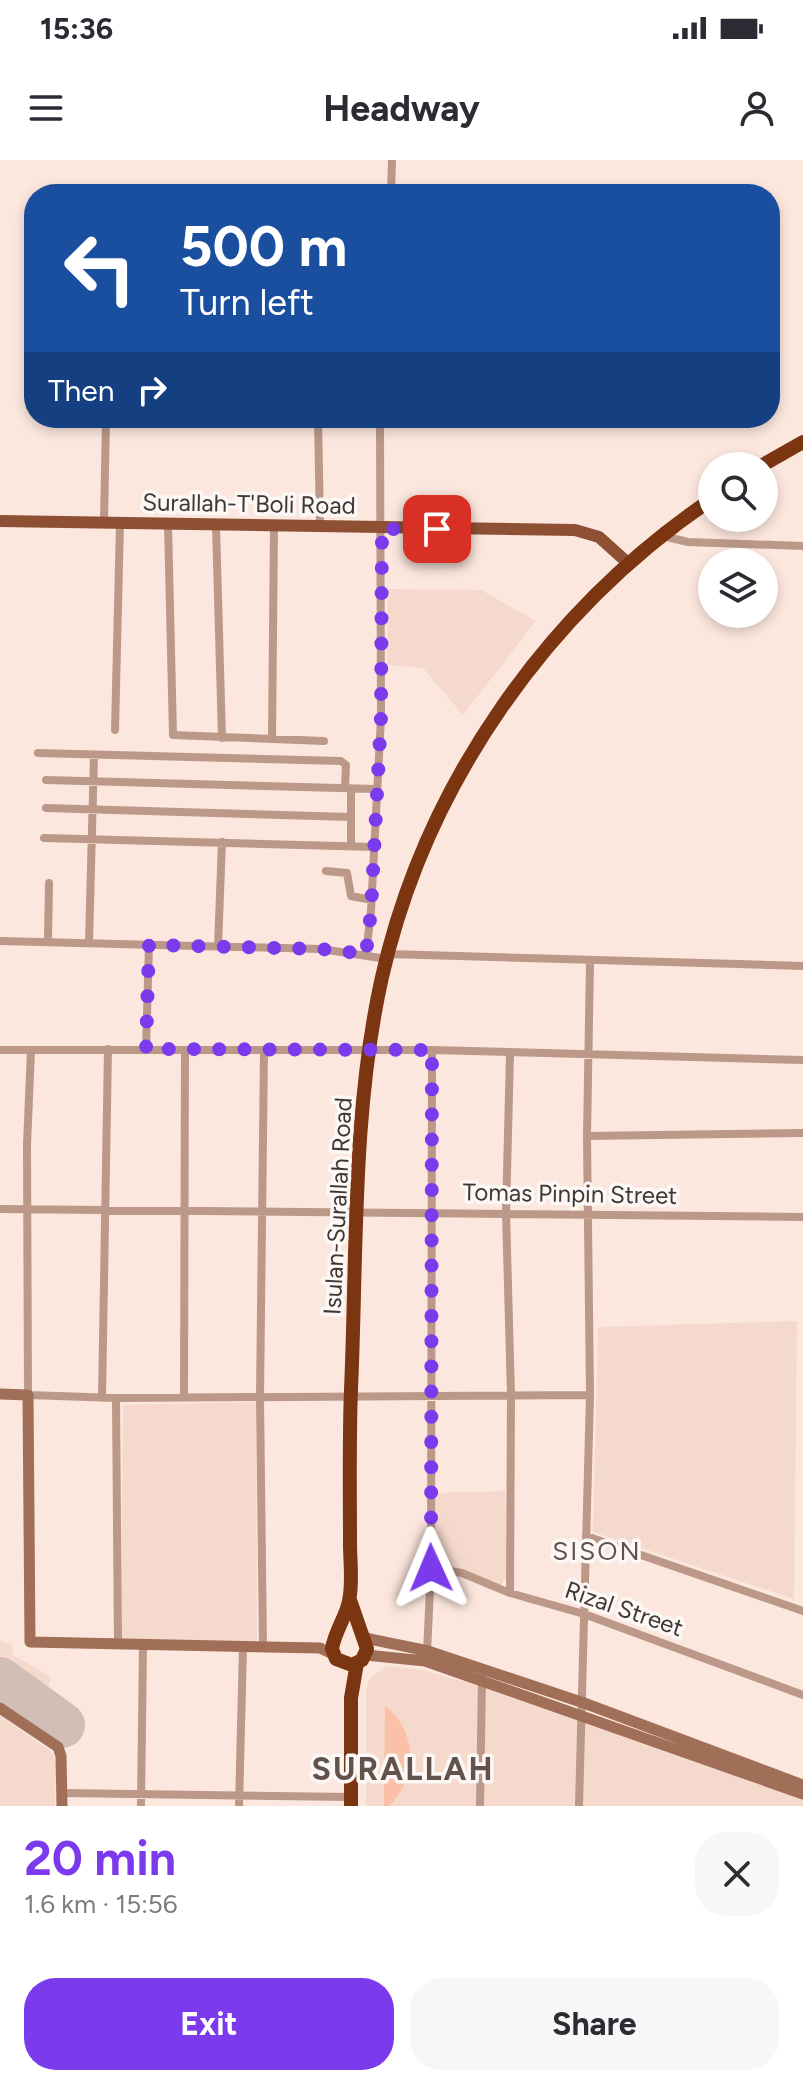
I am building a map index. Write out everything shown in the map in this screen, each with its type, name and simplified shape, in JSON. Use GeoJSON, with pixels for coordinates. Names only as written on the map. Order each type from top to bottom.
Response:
{"type":"FeatureCollection","features":[{"type":"Feature","properties":{"kind":"highway"},"geometry":{"type":"LineString","coordinates":[[778,456],[803,442]]}},
{"type":"Feature","properties":{"kind":"highway","name":"Isulan-Surallah Road"},"geometry":{"type":"LineString","coordinates":[[331,1654],[350,1600],[351,1396],[361,1125],[370,1051],[388,957],[442,812],[480,739],[552,640],[629,564],[698,509]]}},
{"type":"Feature","properties":{"kind":"highway","name":"Isulan-Surallah Road"},"geometry":{"type":"LineString","coordinates":[[350,1600],[364,1636],[351,1693]]}},
{"type":"Feature","properties":{"kind":"highway"},"geometry":{"type":"LineString","coordinates":[[336,1636],[348,1629],[364,1636]]}},
{"type":"Feature","properties":{"kind":"highway"},"geometry":{"type":"LineString","coordinates":[[331,1654],[361,1659]]}},
{"type":"Feature","properties":{"kind":"highway"},"geometry":{"type":"LineString","coordinates":[[331,1654],[351,1693],[351,1802]]}},
{"type":"Feature","properties":{"kind":"main road","name":"Surallah-T'Boli Road"},"geometry":{"type":"LineString","coordinates":[[0,521],[575,530],[599,537],[629,564]]}},
{"type":"Feature","properties":{"kind":"street"},"geometry":{"type":"LineString","coordinates":[[391,184],[392,160]]}},
{"type":"Feature","properties":{"kind":"street"},"geometry":{"type":"LineString","coordinates":[[104,523],[106,428]]}},
{"type":"Feature","properties":{"kind":"street"},"geometry":{"type":"LineString","coordinates":[[318,428],[320,526]]}},
{"type":"Feature","properties":{"kind":"street"},"geometry":{"type":"LineString","coordinates":[[366,954],[377,789],[382,529],[380,428]]}},
{"type":"Feature","properties":{"kind":"street"},"geometry":{"type":"LineString","coordinates":[[115,730],[120,523]]}},
{"type":"Feature","properties":{"kind":"street"},"geometry":{"type":"LineString","coordinates":[[168,524],[172,733],[177,737],[324,741]]}},
{"type":"Feature","properties":{"kind":"street"},"geometry":{"type":"LineString","coordinates":[[272,739],[274,525]]}},
{"type":"Feature","properties":{"kind":"street"},"geometry":{"type":"LineString","coordinates":[[216,526],[222,738]]}},
{"type":"Feature","properties":{"kind":"street"},"geometry":{"type":"LineString","coordinates":[[662,536],[688,542],[803,546]]}},
{"type":"Feature","properties":{"kind":"street"},"geometry":{"type":"LineString","coordinates":[[38,753],[341,761],[346,765],[351,846]]}},
{"type":"Feature","properties":{"kind":"street"},"geometry":{"type":"LineString","coordinates":[[89,942],[89,839],[94,756]]}},
{"type":"Feature","properties":{"kind":"street"},"geometry":{"type":"LineString","coordinates":[[46,780],[377,789]]}},
{"type":"Feature","properties":{"kind":"street"},"geometry":{"type":"LineString","coordinates":[[46,808],[351,817]]}},
{"type":"Feature","properties":{"kind":"street"},"geometry":{"type":"LineString","coordinates":[[44,838],[375,847]]}},
{"type":"Feature","properties":{"kind":"street"},"geometry":{"type":"LineString","coordinates":[[218,947],[222,842]]}},
{"type":"Feature","properties":{"kind":"street"},"geometry":{"type":"LineString","coordinates":[[326,871],[347,873],[351,896],[372,900]]}},
{"type":"Feature","properties":{"kind":"street"},"geometry":{"type":"LineString","coordinates":[[48,941],[49,883]]}},
{"type":"Feature","properties":{"kind":"street"},"geometry":{"type":"LineString","coordinates":[[0,941],[321,949],[388,957],[803,966]]}},
{"type":"Feature","properties":{"kind":"street"},"geometry":{"type":"LineString","coordinates":[[146,1049],[149,945]]}},
{"type":"Feature","properties":{"kind":"street"},"geometry":{"type":"LineString","coordinates":[[579,1806],[590,1395],[587,1056],[590,961]]}},
{"type":"Feature","properties":{"kind":"street"},"geometry":{"type":"LineString","coordinates":[[102,1398],[108,1049]]}},
{"type":"Feature","properties":{"kind":"street"},"geometry":{"type":"LineString","coordinates":[[0,1050],[432,1050],[803,1060]]}},
{"type":"Feature","properties":{"kind":"street"},"geometry":{"type":"LineString","coordinates":[[31,1050],[26,1210],[30,1642],[263,1647],[331,1654]]}},
{"type":"Feature","properties":{"kind":"street"},"geometry":{"type":"LineString","coordinates":[[184,1398],[185,1050]]}},
{"type":"Feature","properties":{"kind":"street"},"geometry":{"type":"LineString","coordinates":[[426,1656],[431,1568],[432,1050]]}},
{"type":"Feature","properties":{"kind":"street"},"geometry":{"type":"LineString","coordinates":[[263,1647],[260,1397],[264,1051]]}},
{"type":"Feature","properties":{"kind":"street"},"geometry":{"type":"LineString","coordinates":[[510,1054],[506,1213],[511,1395],[510,1593]]}},
{"type":"Feature","properties":{"kind":"street"},"geometry":{"type":"LineString","coordinates":[[587,1136],[803,1133]]}},
{"type":"Feature","properties":{"kind":"street","name":"Tomas Pinpin Street"},"geometry":{"type":"LineString","coordinates":[[0,1209],[803,1217]]}},
{"type":"Feature","properties":{"kind":"street"},"geometry":{"type":"LineString","coordinates":[[0,1394],[102,1398],[590,1395]]}},
{"type":"Feature","properties":{"kind":"street"},"geometry":{"type":"LineString","coordinates":[[116,1398],[118,1645]]}},
{"type":"Feature","properties":{"kind":"street"},"geometry":{"type":"LineString","coordinates":[[586,1536],[803,1611]]}},
{"type":"Feature","properties":{"kind":"street","name":"Rizal Street"},"geometry":{"type":"LineString","coordinates":[[431,1568],[462,1573],[510,1593],[584,1614],[803,1695]]}},
{"type":"Feature","properties":{"kind":"street"},"geometry":{"type":"LineString","coordinates":[[364,1636],[482,1675],[584,1703],[803,1794]]}},
{"type":"Feature","properties":{"kind":"street"},"geometry":{"type":"LineString","coordinates":[[141,1806],[143,1645]]}},
{"type":"Feature","properties":{"kind":"street"},"geometry":{"type":"LineString","coordinates":[[239,1806],[243,1647]]}},
{"type":"Feature","properties":{"kind":"street"},"geometry":{"type":"LineString","coordinates":[[361,1659],[426,1656]]}},
{"type":"Feature","properties":{"kind":"street"},"geometry":{"type":"LineString","coordinates":[[482,1675],[582,1717],[803,1785]]}},
{"type":"Feature","properties":{"kind":"street"},"geometry":{"type":"LineString","coordinates":[[480,1806],[482,1675]]}},
{"type":"Feature","properties":{"kind":"street"},"geometry":{"type":"LineString","coordinates":[[0,1708],[58,1747],[62,1800],[141,1795],[239,1795],[351,1802]]}},
{"type":"Feature","properties":{"kind":"shaded area"},"geometry":{"type":"Polygon","coordinates":[[[388,589],[481,590],[536,621],[463,715],[423,668],[387,665],[388,589]]]}},
{"type":"Feature","properties":{"kind":"shaded area"},"geometry":{"type":"Polygon","coordinates":[[[797,1321],[794,1599],[593,1532],[598,1327],[797,1321]]]}},
{"type":"Feature","properties":{"kind":"shaded area"},"geometry":{"type":"Polygon","coordinates":[[[256,1402],[257,1643],[121,1641],[123,1405],[256,1402]]]}},
{"type":"Feature","properties":{"kind":"shaded area"},"geometry":{"type":"Polygon","coordinates":[[[505,1491],[508,1574],[501,1585],[434,1563],[435,1493],[505,1491]]]}},
{"type":"Feature","properties":{"kind":"shaded area"},"geometry":{"type":"Polygon","coordinates":[[[0,1640],[12,1645],[13,1655],[51,1677],[48,1689],[65,1698],[64,1705],[70,1709],[66,1747],[0,1705],[0,1640]]]}},
{"type":"Feature","properties":{"kind":"shaded area"},"geometry":{"type":"Polygon","coordinates":[[[386,1666],[423,1670],[469,1683],[803,1800],[803,1806],[366,1806],[366,1691],[369,1679],[386,1666]]]}},
{"type":"Feature","properties":{"kind":"shaded area"},"geometry":{"type":"Polygon","coordinates":[[[385,1706],[404,1728],[410,1755],[405,1782],[389,1806],[384,1806],[385,1706]]]}},
{"type":"Feature","properties":{"kind":"shaded area"},"geometry":{"type":"Polygon","coordinates":[[[0,1716],[51,1751],[56,1762],[55,1806],[0,1806],[0,1716]]]}},
{"type":"Feature","properties":{"kind":"runway"},"geometry":{"type":"LineString","coordinates":[[0,1680],[62,1725]]}},
{"type":"Feature","properties":{"kind":"district","name":"SISON"},"geometry":{"type":"Point","coordinates":[597,1551]}},
{"type":"Feature","properties":{"kind":"district","name":"SURALLAH"},"geometry":{"type":"Point","coordinates":[403,1769]}},
{"type":"Feature","properties":{"kind":"route"},"geometry":{"type":"LineString","coordinates":[[431,1568],[432,1050],[146,1049],[149,945],[321,949],[366,954],[381,717],[382,529],[437,529]]}}]}
